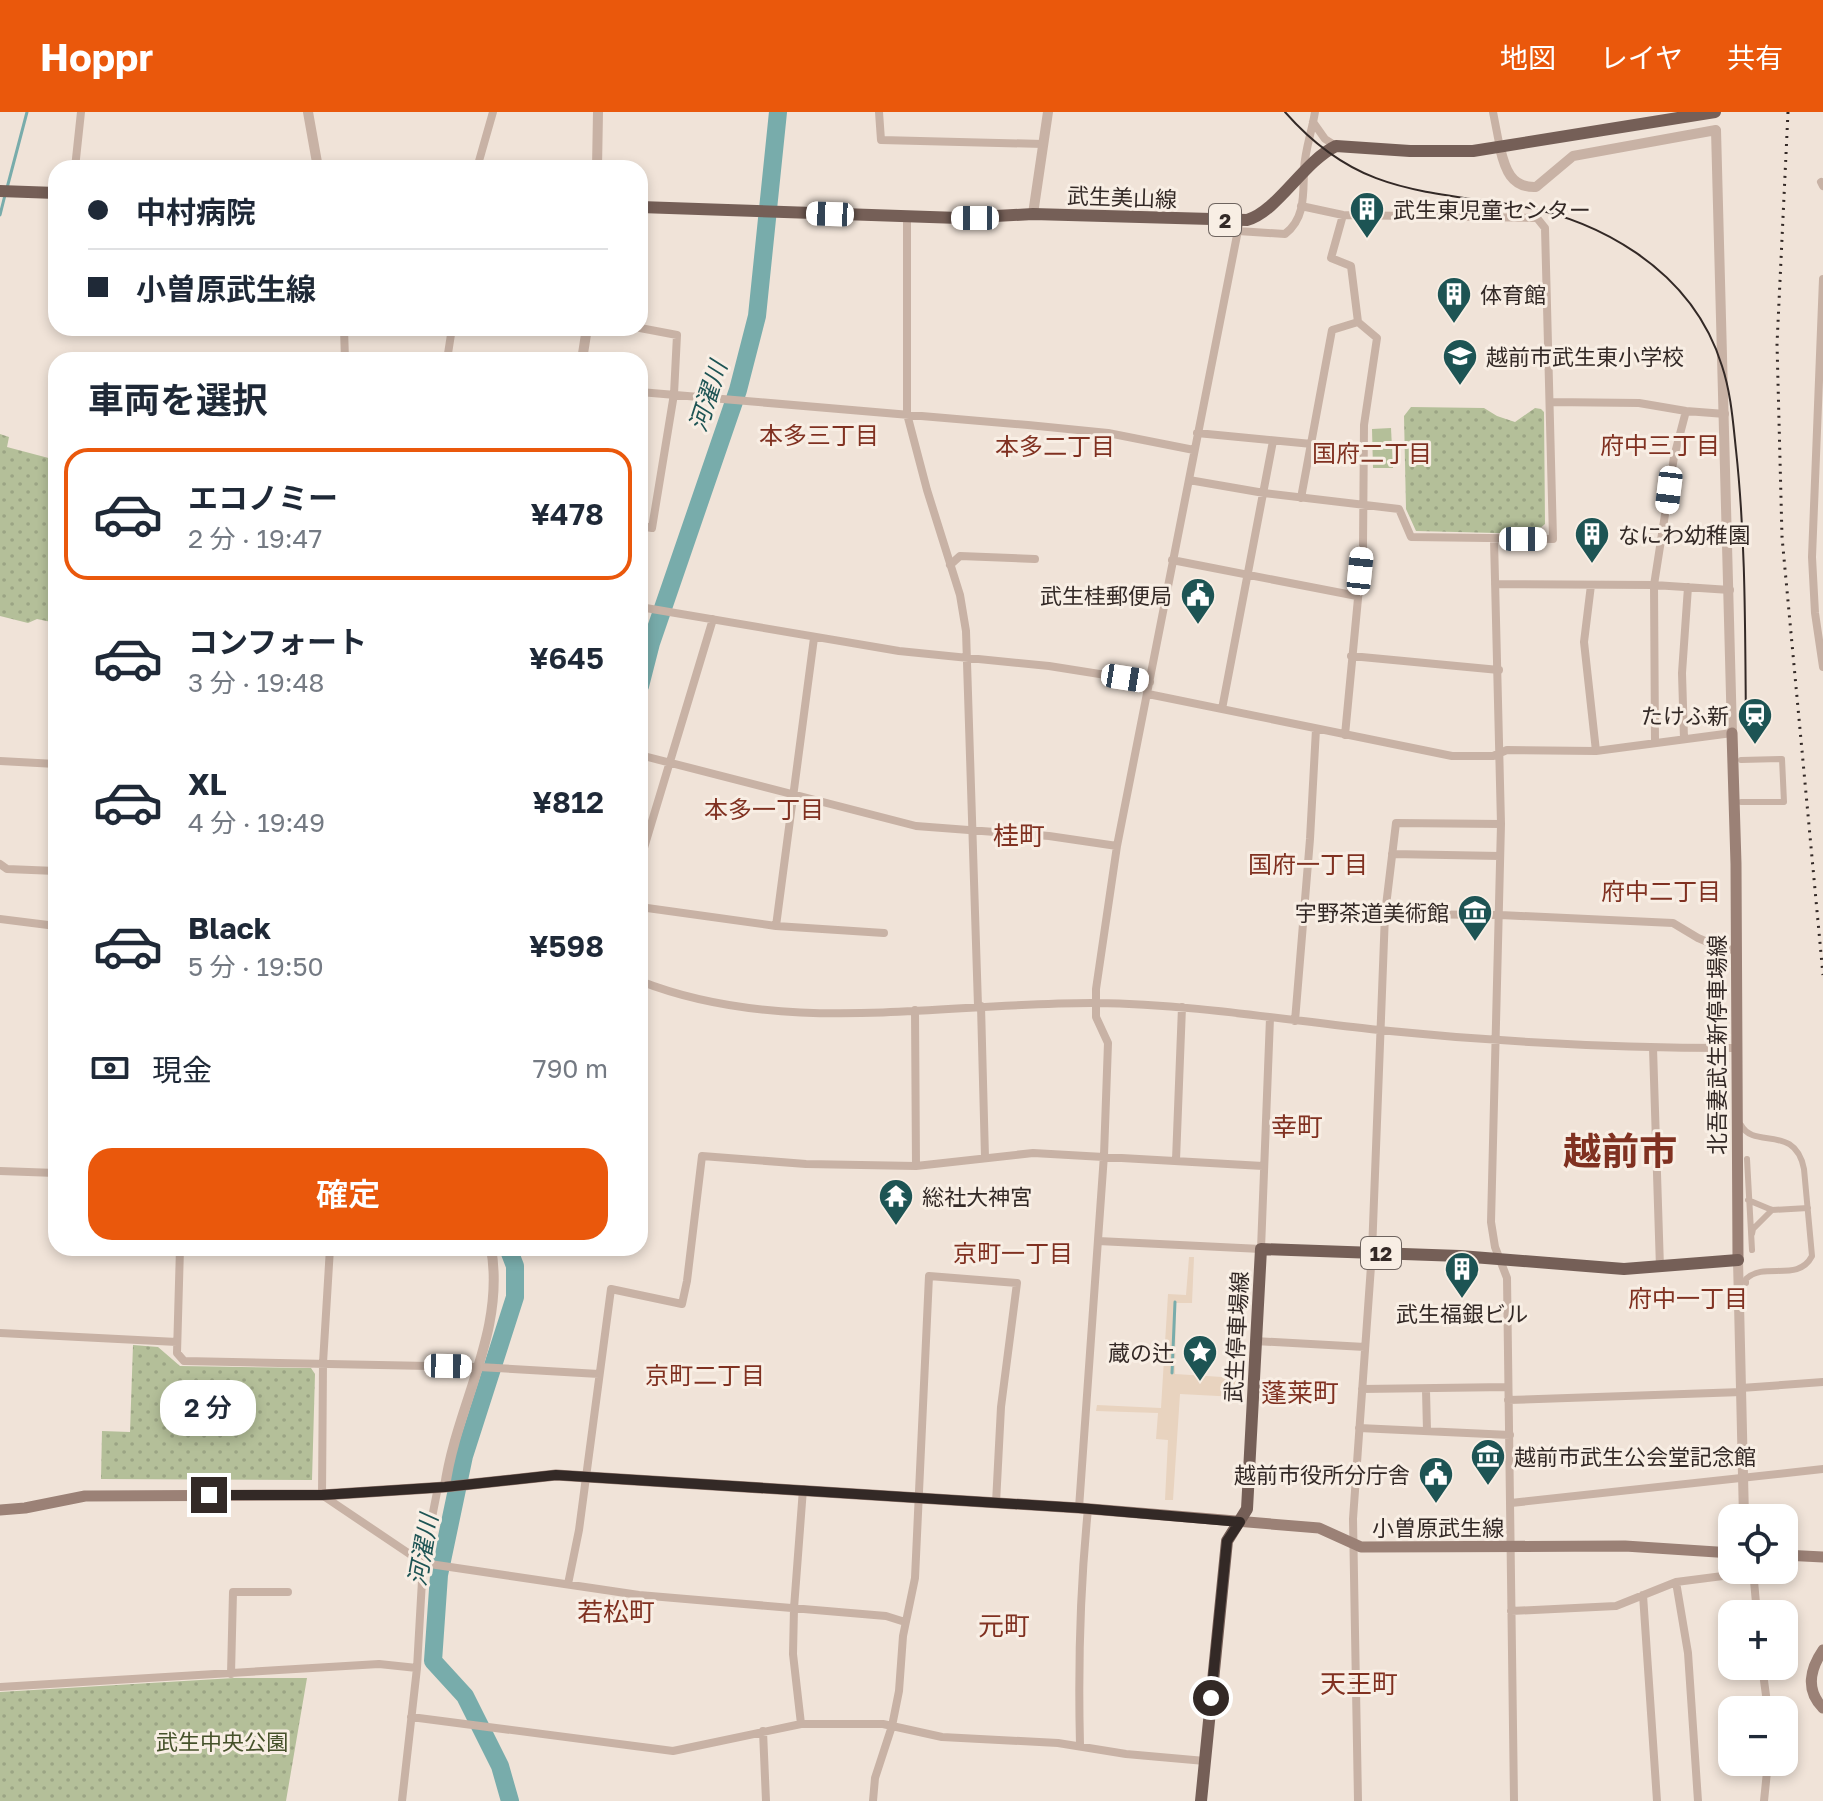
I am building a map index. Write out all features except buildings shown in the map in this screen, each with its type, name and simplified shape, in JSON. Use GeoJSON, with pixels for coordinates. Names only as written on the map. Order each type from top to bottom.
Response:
{"type":"FeatureCollection","features":[{"type":"Feature","properties":{"kind":"main road"},"geometry":{"type":"LineString","coordinates":[[1336,146],[1410,151],[1500,148],[1715,112]]}},
{"type":"Feature","properties":{"kind":"main road","name":"2"},"geometry":{"type":"LineString","coordinates":[[1239,226],[1260,214],[1304,171],[1336,146]]}},
{"type":"Feature","properties":{"kind":"main road"},"geometry":{"type":"LineString","coordinates":[[0,191],[48,193]]}},
{"type":"Feature","properties":{"kind":"main road","name":"武生美山線"},"geometry":{"type":"LineString","coordinates":[[648,207],[992,218],[1033,214],[1239,226]]}},
{"type":"Feature","properties":{"kind":"main road","name":"北吾妻武生新停車場線"},"geometry":{"type":"LineString","coordinates":[[1732,733],[1738,1260]]}},
{"type":"Feature","properties":{"kind":"main road","name":"武生停車場線"},"geometry":{"type":"LineString","coordinates":[[1201,1801],[1227,1541],[1247,1509],[1261,1249],[1372,1252],[1624,1269],[1738,1260]]}},
{"type":"Feature","properties":{"kind":"main road","name":"小曽原武生線"},"geometry":{"type":"LineString","coordinates":[[0,1510],[85,1496],[322,1495],[443,1487],[531,1475],[1084,1508],[1326,1530],[1361,1547],[1625,1546],[1718,1552]]}},
{"type":"Feature","properties":{"kind":"main road"},"geometry":{"type":"LineString","coordinates":[[1798,1556],[1823,1557]]}},
{"type":"Feature","properties":{"kind":"main road"},"geometry":{"type":"LineString","coordinates":[[1823,1650],[1814,1665],[1810,1682],[1815,1698],[1823,1708]]}},
{"type":"Feature","properties":{"kind":"street"},"geometry":{"type":"LineString","coordinates":[[76,160],[81,112]]}},
{"type":"Feature","properties":{"kind":"street"},"geometry":{"type":"LineString","coordinates":[[308,112],[317,160]]}},
{"type":"Feature","properties":{"kind":"street"},"geometry":{"type":"LineString","coordinates":[[479,160],[493,112]]}},
{"type":"Feature","properties":{"kind":"street"},"geometry":{"type":"LineString","coordinates":[[597,160],[598,112]]}},
{"type":"Feature","properties":{"kind":"street"},"geometry":{"type":"LineString","coordinates":[[879,112],[881,140],[1043,144]]}},
{"type":"Feature","properties":{"kind":"street"},"geometry":{"type":"LineString","coordinates":[[1033,214],[1046,112]]}},
{"type":"Feature","properties":{"kind":"street"},"geometry":{"type":"LineString","coordinates":[[1148,694],[1452,756],[1493,756],[1501,751],[1596,751],[1732,733],[1716,130],[1573,156],[1536,187],[1529,187],[1521,186],[1506,171],[1493,112]]}},
{"type":"Feature","properties":{"kind":"street"},"geometry":{"type":"LineString","coordinates":[[1314,117],[1325,139],[1336,146]]}},
{"type":"Feature","properties":{"kind":"street"},"geometry":{"type":"LineString","coordinates":[[1080,1745],[1078,1662],[1084,1508],[1108,1043],[1096,1017],[1096,1003],[1117,846],[1239,226],[1285,234],[1294,227],[1306,183],[1304,171],[1314,117]]}},
{"type":"Feature","properties":{"kind":"street"},"geometry":{"type":"LineString","coordinates":[[1189,480],[1264,493],[1399,509],[1411,537],[1553,539],[1545,228],[1537,218],[1343,215],[1301,206]]}},
{"type":"Feature","properties":{"kind":"street"},"geometry":{"type":"LineString","coordinates":[[1343,215],[1331,258],[1351,266],[1358,322],[1377,338],[1364,425],[1364,506],[1345,735]]}},
{"type":"Feature","properties":{"kind":"street"},"geometry":{"type":"LineString","coordinates":[[907,216],[907,414],[960,595],[967,657],[985,1157]]}},
{"type":"Feature","properties":{"kind":"street"},"geometry":{"type":"LineString","coordinates":[[1823,279],[1813,589],[1823,667]]}},
{"type":"Feature","properties":{"kind":"street"},"geometry":{"type":"LineString","coordinates":[[1301,498],[1332,330],[1358,322]]}},
{"type":"Feature","properties":{"kind":"street"},"geometry":{"type":"LineString","coordinates":[[648,330],[677,335],[674,394],[652,528],[648,527]]}},
{"type":"Feature","properties":{"kind":"street"},"geometry":{"type":"LineString","coordinates":[[648,392],[1108,433],[1194,450]]}},
{"type":"Feature","properties":{"kind":"street"},"geometry":{"type":"LineString","coordinates":[[1550,402],[1639,403],[1725,414]]}},
{"type":"Feature","properties":{"kind":"street"},"geometry":{"type":"LineString","coordinates":[[1655,742],[1654,585],[1674,457],[1686,411]]}},
{"type":"Feature","properties":{"kind":"street"},"geometry":{"type":"LineString","coordinates":[[1197,433],[1364,449]]}},
{"type":"Feature","properties":{"kind":"street"},"geometry":{"type":"LineString","coordinates":[[1222,709],[1273,441]]}},
{"type":"Feature","properties":{"kind":"street"},"geometry":{"type":"LineString","coordinates":[[1494,539],[1501,824],[1491,1222],[1493,1238],[1507,1274],[1514,1801]]}},
{"type":"Feature","properties":{"kind":"street"},"geometry":{"type":"LineString","coordinates":[[950,565],[960,556],[1035,559]]}},
{"type":"Feature","properties":{"kind":"street"},"geometry":{"type":"LineString","coordinates":[[1172,560],[1357,596]]}},
{"type":"Feature","properties":{"kind":"street"},"geometry":{"type":"LineString","coordinates":[[1495,584],[1654,585],[1730,590]]}},
{"type":"Feature","properties":{"kind":"street"},"geometry":{"type":"LineString","coordinates":[[1591,585],[1584,642],[1596,751]]}},
{"type":"Feature","properties":{"kind":"street"},"geometry":{"type":"LineString","coordinates":[[1684,739],[1682,673],[1688,587]]}},
{"type":"Feature","properties":{"kind":"street"},"geometry":{"type":"LineString","coordinates":[[648,608],[927,655],[1049,666],[1150,682]]}},
{"type":"Feature","properties":{"kind":"street"},"geometry":{"type":"LineString","coordinates":[[648,834],[713,619]]}},
{"type":"Feature","properties":{"kind":"street"},"geometry":{"type":"LineString","coordinates":[[776,926],[814,638]]}},
{"type":"Feature","properties":{"kind":"street"},"geometry":{"type":"LineString","coordinates":[[1351,656],[1499,670]]}},
{"type":"Feature","properties":{"kind":"street"},"geometry":{"type":"LineString","coordinates":[[1295,1021],[1316,729]]}},
{"type":"Feature","properties":{"kind":"street"},"geometry":{"type":"LineString","coordinates":[[648,757],[916,826],[1062,837],[1117,846]]}},
{"type":"Feature","properties":{"kind":"street"},"geometry":{"type":"LineString","coordinates":[[1741,760],[1782,759],[1784,802],[1741,802]]}},
{"type":"Feature","properties":{"kind":"street"},"geometry":{"type":"LineString","coordinates":[[0,761],[48,764]]}},
{"type":"Feature","properties":{"kind":"street"},"geometry":{"type":"LineString","coordinates":[[1358,1801],[1353,1545],[1372,1252],[1385,914],[1396,823],[1501,824]]}},
{"type":"Feature","properties":{"kind":"street"},"geometry":{"type":"LineString","coordinates":[[1392,854],[1500,856]]}},
{"type":"Feature","properties":{"kind":"street"},"geometry":{"type":"LineString","coordinates":[[0,864],[7,869],[48,871]]}},
{"type":"Feature","properties":{"kind":"street"},"geometry":{"type":"LineString","coordinates":[[1304,907],[1385,914],[1500,915],[1673,923],[1698,938],[1724,949],[1736,950]]}},
{"type":"Feature","properties":{"kind":"street"},"geometry":{"type":"LineString","coordinates":[[648,908],[776,926],[884,933]]}},
{"type":"Feature","properties":{"kind":"street"},"geometry":{"type":"LineString","coordinates":[[0,919],[48,925]]}},
{"type":"Feature","properties":{"kind":"street"},"geometry":{"type":"LineString","coordinates":[[648,984],[722,1004],[783,1011],[839,1013],[1096,1003],[1182,1007],[1382,1030],[1653,1048],[1735,1048]]}},
{"type":"Feature","properties":{"kind":"street"},"geometry":{"type":"LineString","coordinates":[[1176,1160],[1182,1007]]}},
{"type":"Feature","properties":{"kind":"street"},"geometry":{"type":"LineString","coordinates":[[915,1010],[916,1166]]}},
{"type":"Feature","properties":{"kind":"street"},"geometry":{"type":"LineString","coordinates":[[1098,1241],[1261,1249],[1270,1018]]}},
{"type":"Feature","properties":{"kind":"street"},"geometry":{"type":"LineString","coordinates":[[1653,1048],[1660,1268]]}},
{"type":"Feature","properties":{"kind":"street"},"geometry":{"type":"LineString","coordinates":[[1741,1125],[1745,1132],[1755,1137],[1783,1140],[1800,1156],[1804,1169],[1812,1256],[1798,1270],[1752,1273],[1746,1283]]}},
{"type":"Feature","properties":{"kind":"street"},"geometry":{"type":"LineString","coordinates":[[568,1584],[611,1289],[682,1304],[702,1156],[806,1164],[916,1166],[1033,1153],[1263,1166]]}},
{"type":"Feature","properties":{"kind":"street"},"geometry":{"type":"LineString","coordinates":[[1747,1159],[1752,1250]]}},
{"type":"Feature","properties":{"kind":"street"},"geometry":{"type":"LineString","coordinates":[[0,1171],[48,1173]]}},
{"type":"Feature","properties":{"kind":"street"},"geometry":{"type":"LineString","coordinates":[[1748,1200],[1772,1210],[1808,1208]]}},
{"type":"Feature","properties":{"kind":"street"},"geometry":{"type":"LineString","coordinates":[[1751,1237],[1753,1229],[1772,1210]]}},
{"type":"Feature","properties":{"kind":"street"},"geometry":{"type":"LineString","coordinates":[[180,1256],[177,1353],[184,1361],[479,1367],[599,1374]]}},
{"type":"Feature","properties":{"kind":"street"},"geometry":{"type":"LineString","coordinates":[[330,1256],[323,1363],[322,1495],[423,1563],[639,1595],[886,1616],[905,1622]]}},
{"type":"Feature","properties":{"kind":"street"},"geometry":{"type":"LineString","coordinates":[[402,1801],[417,1668],[423,1563],[494,1305],[496,1275],[492,1256]]}},
{"type":"Feature","properties":{"kind":"street"},"geometry":{"type":"LineString","coordinates":[[1738,1260],[1743,1504]]}},
{"type":"Feature","properties":{"kind":"street"},"geometry":{"type":"LineString","coordinates":[[1807,1264],[1816,1264]]}},
{"type":"Feature","properties":{"kind":"street"},"geometry":{"type":"LineString","coordinates":[[873,1801],[875,1778],[892,1726],[899,1691],[905,1622],[915,1578],[929,1276],[1017,1283],[1001,1407],[996,1503]]}},
{"type":"Feature","properties":{"kind":"street"},"geometry":{"type":"LineString","coordinates":[[0,1333],[177,1342]]}},
{"type":"Feature","properties":{"kind":"street"},"geometry":{"type":"LineString","coordinates":[[1255,1341],[1365,1347]]}},
{"type":"Feature","properties":{"kind":"street"},"geometry":{"type":"LineString","coordinates":[[1508,1400],[1742,1390],[1823,1382]]}},
{"type":"Feature","properties":{"kind":"street"},"geometry":{"type":"LineString","coordinates":[[1362,1389],[1508,1387]]}},
{"type":"Feature","properties":{"kind":"street"},"geometry":{"type":"LineString","coordinates":[[1426,1390],[1427,1431]]}},
{"type":"Feature","properties":{"kind":"street"},"geometry":{"type":"LineString","coordinates":[[1359,1428],[1510,1435]]}},
{"type":"Feature","properties":{"kind":"street"},"geometry":{"type":"LineString","coordinates":[[1511,1503],[1823,1469]]}},
{"type":"Feature","properties":{"kind":"street"},"geometry":{"type":"LineString","coordinates":[[801,1724],[793,1667],[803,1489]]}},
{"type":"Feature","properties":{"kind":"street"},"geometry":{"type":"LineString","coordinates":[[1511,1611],[1616,1606],[1676,1582],[1718,1576]]}},
{"type":"Feature","properties":{"kind":"street"},"geometry":{"type":"LineString","coordinates":[[1676,1582],[1688,1653],[1698,1801]]}},
{"type":"Feature","properties":{"kind":"street"},"geometry":{"type":"LineString","coordinates":[[231,1674],[233,1592],[288,1592]]}},
{"type":"Feature","properties":{"kind":"street"},"geometry":{"type":"LineString","coordinates":[[1643,1595],[1657,1801]]}},
{"type":"Feature","properties":{"kind":"street"},"geometry":{"type":"LineString","coordinates":[[0,1687],[379,1664],[417,1668]]}},
{"type":"Feature","properties":{"kind":"street"},"geometry":{"type":"LineString","coordinates":[[411,1717],[673,1751],[801,1724],[892,1726],[942,1737],[1080,1745],[1126,1754],[1205,1761]]}},
{"type":"Feature","properties":{"kind":"street"},"geometry":{"type":"LineString","coordinates":[[763,1731],[766,1801]]}},
{"type":"Feature","properties":{"kind":"street"},"geometry":{"type":"LineString","coordinates":[[1764,1801],[1767,1776]]}},
{"type":"Feature","properties":{"kind":"green space"},"geometry":{"type":"Polygon","coordinates":[[[1411,407],[1484,408],[1515,422],[1535,408],[1541,409],[1544,412],[1545,524],[1533,534],[1416,531],[1406,509],[1404,416],[1411,407]]]}},
{"type":"Feature","properties":{"kind":"green space"},"geometry":{"type":"Polygon","coordinates":[[[1391,428],[1393,468],[1373,468],[1372,429],[1391,428]]]}},
{"type":"Feature","properties":{"kind":"green space"},"geometry":{"type":"Polygon","coordinates":[[[0,434],[9,437],[7,447],[48,458],[48,621],[37,619],[28,623],[0,616],[0,434]]]}},
{"type":"Feature","properties":{"kind":"green space"},"geometry":{"type":"Polygon","coordinates":[[[133,1345],[158,1347],[180,1366],[311,1368],[315,1374],[312,1480],[101,1479],[102,1431],[130,1432],[133,1345]]]}},
{"type":"Feature","properties":{"kind":"green space","name":"武生中央公園"},"geometry":{"type":"Polygon","coordinates":[[[234,1678],[307,1678],[286,1801],[0,1801],[0,1692],[234,1678]]]}},
{"type":"Feature","properties":{"kind":"shaded area","name":"蔵の辻"},"geometry":{"type":"Polygon","coordinates":[[[1189,1257],[1194,1257],[1192,1303],[1176,1303],[1175,1374],[1238,1378],[1237,1397],[1180,1394],[1173,1500],[1165,1500],[1168,1440],[1156,1439],[1158,1413],[1096,1411],[1097,1405],[1161,1408],[1168,1294],[1186,1295],[1189,1257]]]}},
{"type":"Feature","properties":{"kind":"waterway"},"geometry":{"type":"LineString","coordinates":[[7,188],[27,112]]}},
{"type":"Feature","properties":{"kind":"waterway","name":"河濯川"},"geometry":{"type":"LineString","coordinates":[[648,655],[738,390],[757,316],[778,112]]}},
{"type":"Feature","properties":{"kind":"waterway"},"geometry":{"type":"LineString","coordinates":[[0,215],[5,195]]}},
{"type":"Feature","properties":{"kind":"waterway","name":"河濯川"},"geometry":{"type":"LineString","coordinates":[[510,1801],[500,1766],[465,1696],[433,1661],[439,1575],[464,1456],[515,1297],[515,1266],[511,1256]]}},
{"type":"Feature","properties":{"kind":"waterway"},"geometry":{"type":"LineString","coordinates":[[1172,1373],[1175,1302]]}},
{"type":"Feature","properties":{"kind":"tram line"},"geometry":{"type":"LineString","coordinates":[[1285,112],[1309,137],[1334,156],[1383,181],[1438,194],[1537,209],[1605,234],[1664,275],[1688,301],[1708,332],[1722,366],[1731,408],[1743,554],[1746,728]]}},
{"type":"Feature","properties":{"kind":"railway"},"geometry":{"type":"LineString","coordinates":[[1788,112],[1777,344],[1782,537],[1823,975]]}},
{"type":"Feature","properties":{"kind":"place","name":"武生東児童センター"},"geometry":{"type":"Point","coordinates":[1367,240]}},
{"type":"Feature","properties":{"kind":"place","name":"体育館"},"geometry":{"type":"Point","coordinates":[1454,325]}},
{"type":"Feature","properties":{"kind":"place","name":"越前市武生東小学校"},"geometry":{"type":"Point","coordinates":[1460,387]}},
{"type":"Feature","properties":{"kind":"place","name":"なにわ幼稚園"},"geometry":{"type":"Point","coordinates":[1592,565]}},
{"type":"Feature","properties":{"kind":"place","name":"武生桂郵便局"},"geometry":{"type":"Point","coordinates":[1198,626]}},
{"type":"Feature","properties":{"kind":"place","name":"たけふ新"},"geometry":{"type":"Point","coordinates":[1755,746]}},
{"type":"Feature","properties":{"kind":"place","name":"宇野茶道美術館"},"geometry":{"type":"Point","coordinates":[1475,943]}},
{"type":"Feature","properties":{"kind":"place","name":"総社大神宮"},"geometry":{"type":"Point","coordinates":[896,1227]}},
{"type":"Feature","properties":{"kind":"place","name":"武生福銀ビル"},"geometry":{"type":"Point","coordinates":[1462,1300]}},
{"type":"Feature","properties":{"kind":"place","name":"蔵の辻"},"geometry":{"type":"Point","coordinates":[1200,1383]}},
{"type":"Feature","properties":{"kind":"place","name":"越前市武生公会堂記念館"},"geometry":{"type":"Point","coordinates":[1488,1487]}},
{"type":"Feature","properties":{"kind":"place","name":"越前市役所分庁舎"},"geometry":{"type":"Point","coordinates":[1436,1505]}},
{"type":"Feature","properties":{"kind":"district","name":"本多三丁目"},"geometry":{"type":"Point","coordinates":[819,434]}},
{"type":"Feature","properties":{"kind":"district","name":"府中三丁目"},"geometry":{"type":"Point","coordinates":[1660,444]}},
{"type":"Feature","properties":{"kind":"district","name":"本多二丁目"},"geometry":{"type":"Point","coordinates":[1055,445]}},
{"type":"Feature","properties":{"kind":"district","name":"国府二丁目"},"geometry":{"type":"Point","coordinates":[1372,452]}},
{"type":"Feature","properties":{"kind":"district","name":"本多一丁目"},"geometry":{"type":"Point","coordinates":[764,808]}},
{"type":"Feature","properties":{"kind":"district","name":"桂町"},"geometry":{"type":"Point","coordinates":[1019,835]}},
{"type":"Feature","properties":{"kind":"district","name":"国府一丁目"},"geometry":{"type":"Point","coordinates":[1308,863]}},
{"type":"Feature","properties":{"kind":"district","name":"府中二丁目"},"geometry":{"type":"Point","coordinates":[1661,890]}},
{"type":"Feature","properties":{"kind":"district","name":"幸町"},"geometry":{"type":"Point","coordinates":[1297,1126]}},
{"type":"Feature","properties":{"kind":"district","name":"越前市"},"geometry":{"type":"Point","coordinates":[1620,1150]}},
{"type":"Feature","properties":{"kind":"district","name":"京町一丁目"},"geometry":{"type":"Point","coordinates":[1013,1252]}},
{"type":"Feature","properties":{"kind":"district","name":"府中一丁目"},"geometry":{"type":"Point","coordinates":[1688,1297]}},
{"type":"Feature","properties":{"kind":"district","name":"京町二丁目"},"geometry":{"type":"Point","coordinates":[705,1374]}},
{"type":"Feature","properties":{"kind":"district","name":"蓬莱町"},"geometry":{"type":"Point","coordinates":[1300,1392]}},
{"type":"Feature","properties":{"kind":"district","name":"若松町"},"geometry":{"type":"Point","coordinates":[616,1611]}},
{"type":"Feature","properties":{"kind":"district","name":"元町"},"geometry":{"type":"Point","coordinates":[1004,1625]}},
{"type":"Feature","properties":{"kind":"district","name":"天王町"},"geometry":{"type":"Point","coordinates":[1359,1683]}},
{"type":"Feature","properties":{"kind":"route"},"geometry":{"type":"LineString","coordinates":[[209,1495],[322,1495],[445,1487],[531,1475],[556,1475],[832,1491],[1240,1522],[1227,1541],[1211,1698]]}}]}
